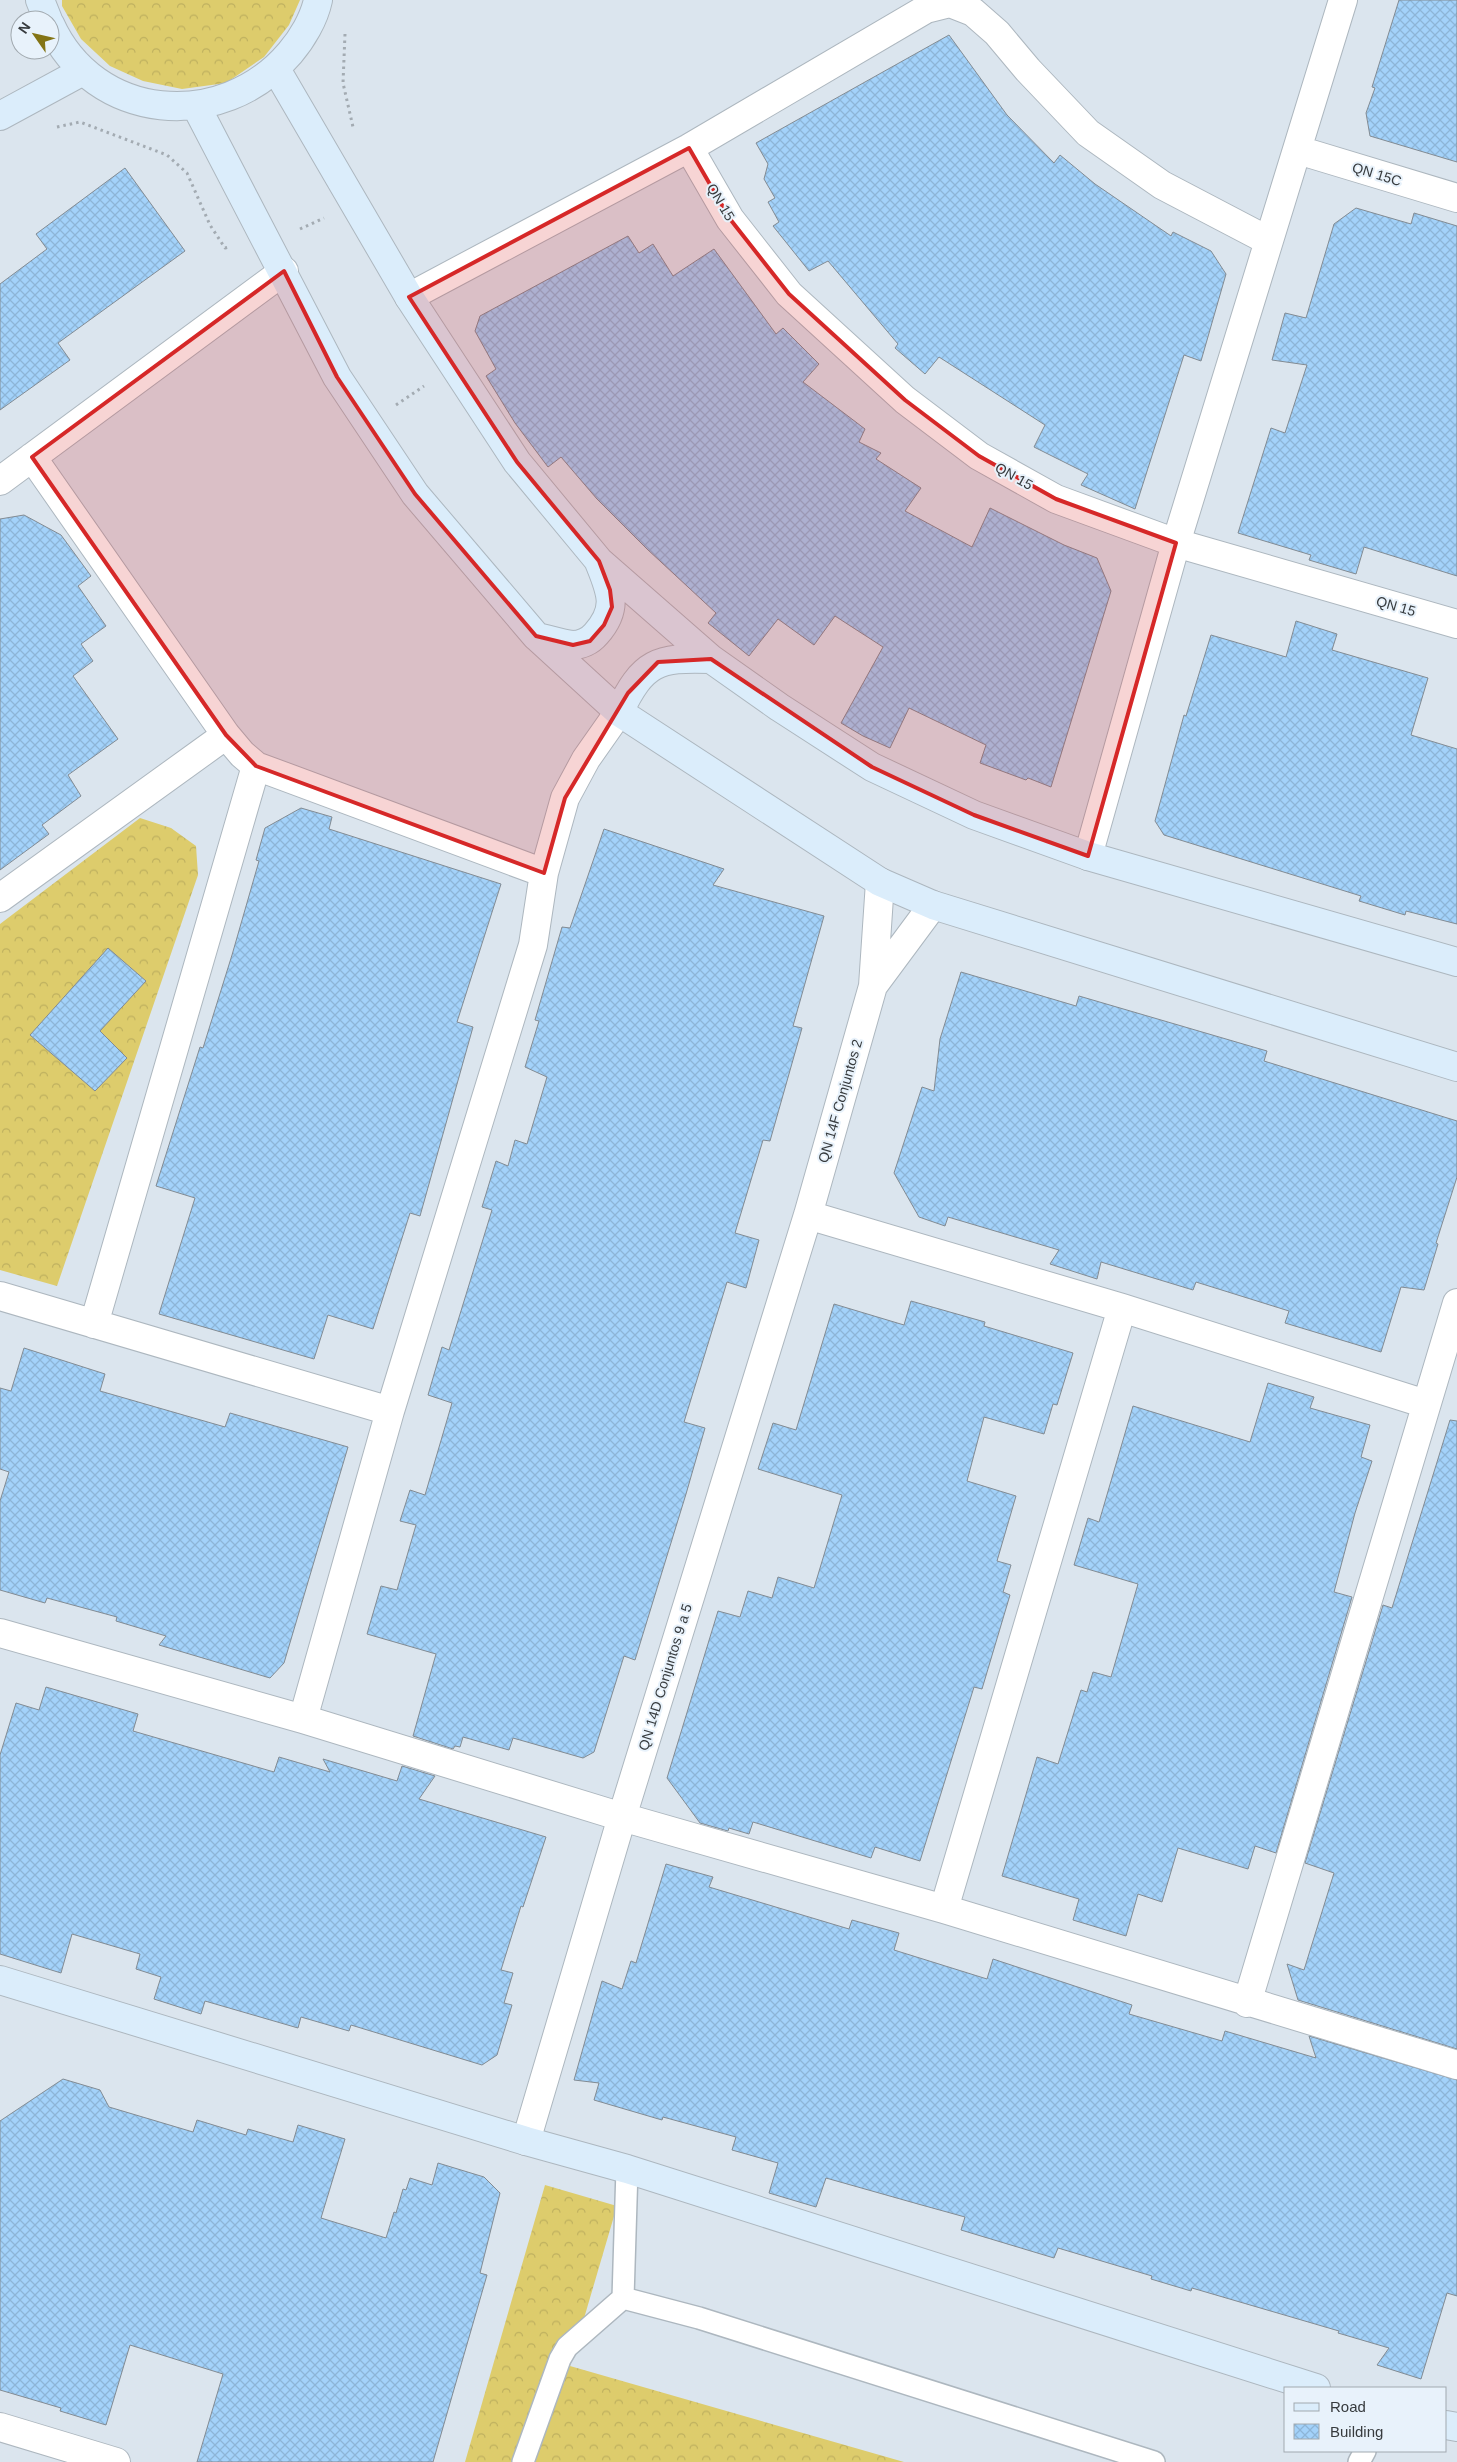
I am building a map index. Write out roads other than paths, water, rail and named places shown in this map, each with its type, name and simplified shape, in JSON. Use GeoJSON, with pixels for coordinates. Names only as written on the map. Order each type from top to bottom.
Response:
{"type":"FeatureCollection","features":[{"type":"Feature","properties":{"kind":"main road"},"geometry":{"type":"LineString","coordinates":[[60,43],[83,70],[116,93],[155,105],[196,106],[239,94],[276,69],[301,40],[318,0]]}},
{"type":"Feature","properties":{"kind":"main road"},"geometry":{"type":"LineString","coordinates":[[276,69],[409,297],[517,462],[598,562],[711,658],[779,707],[872,767],[974,815],[1088,856],[1457,962]]}},
{"type":"Feature","properties":{"kind":"main road"},"geometry":{"type":"LineString","coordinates":[[0,116],[83,70]]}},
{"type":"Feature","properties":{"kind":"main road"},"geometry":{"type":"LineString","coordinates":[[196,106],[338,377],[415,494],[536,636],[620,712],[880,882],[933,905],[1452,1061]]}},
{"type":"Feature","properties":{"kind":"main road"},"geometry":{"type":"LineString","coordinates":[[536,636],[573,645],[590,641],[604,625],[612,607],[610,590],[598,562]]}},
{"type":"Feature","properties":{"kind":"main road"},"geometry":{"type":"LineString","coordinates":[[620,712],[628,693],[636,682],[648,668],[658,662],[678,658],[711,658]]}},
{"type":"Feature","properties":{"kind":"main road"},"geometry":{"type":"LineString","coordinates":[[0,1980],[526,2141],[628,2169],[1313,2387]]}},
{"type":"Feature","properties":{"kind":"street"},"geometry":{"type":"LineString","coordinates":[[1088,856],[1176,543],[1343,0]]}},
{"type":"Feature","properties":{"kind":"street"},"geometry":{"type":"LineString","coordinates":[[409,297],[689,148],[926,9],[950,3],[973,12],[997,33],[1028,70],[1088,133],[1162,185],[1269,241]]}},
{"type":"Feature","properties":{"kind":"street","name":"QN 15"},"geometry":{"type":"LineString","coordinates":[[689,148],[730,219],[789,294],[905,400],[979,456],[1056,499],[1176,543],[1457,624]]}},
{"type":"Feature","properties":{"kind":"street","name":"QN 15C"},"geometry":{"type":"LineString","coordinates":[[1298,150],[1457,198]]}},
{"type":"Feature","properties":{"kind":"street"},"geometry":{"type":"LineString","coordinates":[[0,481],[284,271]]}},
{"type":"Feature","properties":{"kind":"street"},"geometry":{"type":"LineString","coordinates":[[32,457],[226,735],[242,754],[256,766],[544,873]]}},
{"type":"Feature","properties":{"kind":"street"},"geometry":{"type":"LineString","coordinates":[[304,1719],[390,1411],[533,944],[544,873],[565,798],[586,759],[620,712]]}},
{"type":"Feature","properties":{"kind":"street"},"geometry":{"type":"LineString","coordinates":[[0,898],[226,735]]}},
{"type":"Feature","properties":{"kind":"street"},"geometry":{"type":"LineString","coordinates":[[94,1324],[256,766]]}},
{"type":"Feature","properties":{"kind":"street","name":"QN 14F Conjuntos 2"},"geometry":{"type":"LineString","coordinates":[[808,1215],[873,986],[880,882]]}},
{"type":"Feature","properties":{"kind":"street","name":"QN 14F Conjuntos 2"},"geometry":{"type":"LineString","coordinates":[[873,986],[933,905]]}},
{"type":"Feature","properties":{"kind":"street"},"geometry":{"type":"LineString","coordinates":[[808,1215],[1122,1308],[1426,1404]]}},
{"type":"Feature","properties":{"kind":"street","name":"QN 14D Conjuntos 9 a 5"},"geometry":{"type":"LineString","coordinates":[[526,2141],[622,1817],[808,1215]]}},
{"type":"Feature","properties":{"kind":"street"},"geometry":{"type":"LineString","coordinates":[[0,1296],[390,1411]]}},
{"type":"Feature","properties":{"kind":"street"},"geometry":{"type":"LineString","coordinates":[[1247,2003],[1457,1303]]}},
{"type":"Feature","properties":{"kind":"street"},"geometry":{"type":"LineString","coordinates":[[944,1909],[1122,1308]]}},
{"type":"Feature","properties":{"kind":"street"},"geometry":{"type":"LineString","coordinates":[[0,1633],[304,1719],[622,1817],[944,1909],[1247,2003],[1457,2065]]}},
{"type":"Feature","properties":{"kind":"street"},"geometry":{"type":"LineString","coordinates":[[0,2426],[116,2462]]}},
{"type":"Feature","properties":{"kind":"lane"},"geometry":{"type":"LineString","coordinates":[[523,2462],[564,2353],[568,2347],[623,2298],[628,2169]]}},
{"type":"Feature","properties":{"kind":"lane"},"geometry":{"type":"LineString","coordinates":[[623,2298],[699,2318],[1154,2462]]}}]}
